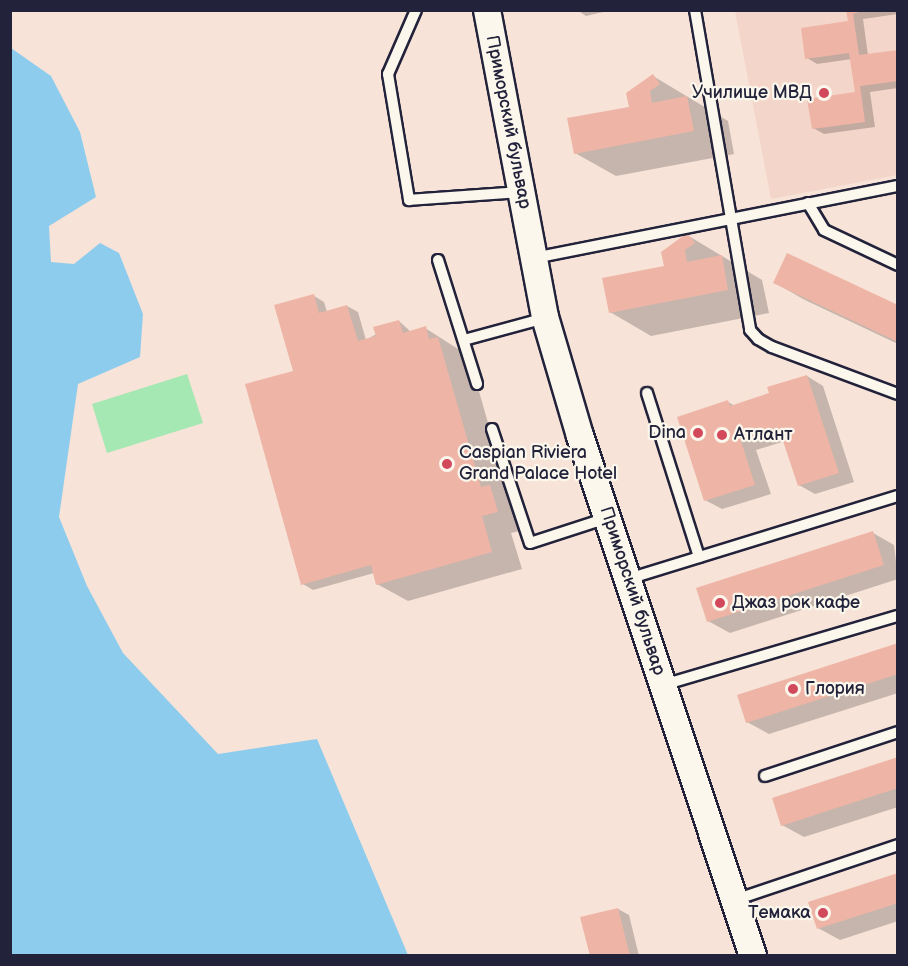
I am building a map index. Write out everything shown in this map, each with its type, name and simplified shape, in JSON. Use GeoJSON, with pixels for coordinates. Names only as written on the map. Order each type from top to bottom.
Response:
{"type":"FeatureCollection","features":[{"type":"Feature","properties":{"kind":"street","name":"Приморский бульвар"},"geometry":{"type":"LineString","coordinates":[[487,10],[545,317],[607,518],[753,956]]}},
{"type":"Feature","properties":{"kind":"lane"},"geometry":{"type":"LineString","coordinates":[[416,10],[388,74],[409,200],[522,192]]}},
{"type":"Feature","properties":{"kind":"lane"},"geometry":{"type":"LineString","coordinates":[[694,10],[750,330],[758,339],[897,394]]}},
{"type":"Feature","properties":{"kind":"lane"},"geometry":{"type":"LineString","coordinates":[[534,258],[897,186]]}},
{"type":"Feature","properties":{"kind":"lane"},"geometry":{"type":"LineString","coordinates":[[808,203],[824,230],[897,265]]}},
{"type":"Feature","properties":{"kind":"lane"},"geometry":{"type":"LineString","coordinates":[[438,260],[477,384]]}},
{"type":"Feature","properties":{"kind":"lane"},"geometry":{"type":"LineString","coordinates":[[464,340],[545,317]]}},
{"type":"Feature","properties":{"kind":"lane"},"geometry":{"type":"LineString","coordinates":[[647,393],[699,558]]}},
{"type":"Feature","properties":{"kind":"lane"},"geometry":{"type":"LineString","coordinates":[[492,429],[530,543],[607,518]]}},
{"type":"Feature","properties":{"kind":"lane"},"geometry":{"type":"LineString","coordinates":[[628,579],[897,497]]}},
{"type":"Feature","properties":{"kind":"lane"},"geometry":{"type":"LineString","coordinates":[[663,686],[897,616]]}},
{"type":"Feature","properties":{"kind":"lane"},"geometry":{"type":"LineString","coordinates":[[765,776],[897,732]]}},
{"type":"Feature","properties":{"kind":"lane"},"geometry":{"type":"LineString","coordinates":[[735,900],[897,845]]}},
{"type":"Feature","properties":{"kind":"shaded area","name":"Училище МВД"},"geometry":{"type":"Polygon","coordinates":[[[735,11],[897,11],[897,175],[771,199],[735,11]]]}},
{"type":"Feature","properties":{"kind":"green space"},"geometry":{"type":"Polygon","coordinates":[[[187,374],[203,423],[107,453],[92,404],[187,374]]]}},
{"type":"Feature","properties":{"kind":"water"},"geometry":{"type":"Polygon","coordinates":[[[11,48],[51,76],[80,132],[96,197],[49,226],[51,262],[74,264],[100,243],[119,253],[143,314],[140,357],[78,384],[59,517],[87,586],[123,653],[218,754],[317,739],[408,955],[11,955],[11,48]]]}},
{"type":"Feature","properties":{"kind":"building"},"geometry":{"type":"Polygon","coordinates":[[[846,10],[865,10],[853,14],[859,55],[898,50],[898,81],[860,86],[865,122],[812,129],[807,99],[855,92],[849,53],[805,59],[801,28],[848,21],[846,10]]]}},
{"type":"Feature","properties":{"kind":"building"},"geometry":{"type":"Polygon","coordinates":[[[653,74],[660,84],[650,91],[652,103],[687,96],[694,131],[574,154],[567,118],[629,107],[626,93],[653,74]]]}},
{"type":"Feature","properties":{"kind":"building"},"geometry":{"type":"Polygon","coordinates":[[[687,233],[695,243],[685,250],[687,262],[722,255],[728,290],[609,313],[602,278],[664,266],[661,252],[687,233]]]}},
{"type":"Feature","properties":{"kind":"building"},"geometry":{"type":"Polygon","coordinates":[[[787,253],[898,305],[898,342],[773,283],[787,253]]]}},
{"type":"Feature","properties":{"kind":"building"},"geometry":{"type":"Polygon","coordinates":[[[314,294],[319,313],[347,305],[358,341],[376,336],[373,327],[399,320],[403,333],[426,326],[429,339],[438,337],[481,487],[490,485],[498,512],[482,516],[492,552],[376,585],[371,565],[301,585],[245,384],[293,371],[274,305],[314,294]]]}},
{"type":"Feature","properties":{"kind":"building","name":"Атлант"},"geometry":{"type":"Polygon","coordinates":[[[807,375],[839,473],[798,486],[779,429],[741,441],[755,485],[704,501],[677,417],[728,400],[730,406],[769,393],[767,387],[807,375]]]}},
{"type":"Feature","properties":{"kind":"building"},"geometry":{"type":"Polygon","coordinates":[[[873,531],[884,565],[707,622],[696,588],[873,531]]]}},
{"type":"Feature","properties":{"kind":"building"},"geometry":{"type":"Polygon","coordinates":[[[898,643],[898,674],[746,723],[737,695],[898,643]]]}},
{"type":"Feature","properties":{"kind":"building"},"geometry":{"type":"Polygon","coordinates":[[[898,757],[898,788],[781,826],[772,798],[898,757]]]}},
{"type":"Feature","properties":{"kind":"building"},"geometry":{"type":"Polygon","coordinates":[[[898,873],[898,903],[817,929],[808,902],[898,873]]]}},
{"type":"Feature","properties":{"kind":"building"},"geometry":{"type":"Polygon","coordinates":[[[618,908],[630,956],[590,956],[580,917],[618,908]]]}},
{"type":"Feature","properties":{"kind":"place","name":"Училище МВД"},"geometry":{"type":"Point","coordinates":[824,93]}},
{"type":"Feature","properties":{"kind":"place","name":"Dina"},"geometry":{"type":"Point","coordinates":[698,433]}},
{"type":"Feature","properties":{"kind":"place","name":"Атлант"},"geometry":{"type":"Point","coordinates":[722,435]}},
{"type":"Feature","properties":{"kind":"place","name":"Caspian Riviera Grand Palace Hotel"},"geometry":{"type":"Point","coordinates":[447,464]}},
{"type":"Feature","properties":{"kind":"place","name":"Джаз рок кафе"},"geometry":{"type":"Point","coordinates":[720,603]}},
{"type":"Feature","properties":{"kind":"place","name":"Глория"},"geometry":{"type":"Point","coordinates":[793,689]}},
{"type":"Feature","properties":{"kind":"place","name":"Темака"},"geometry":{"type":"Point","coordinates":[823,913]}}]}
